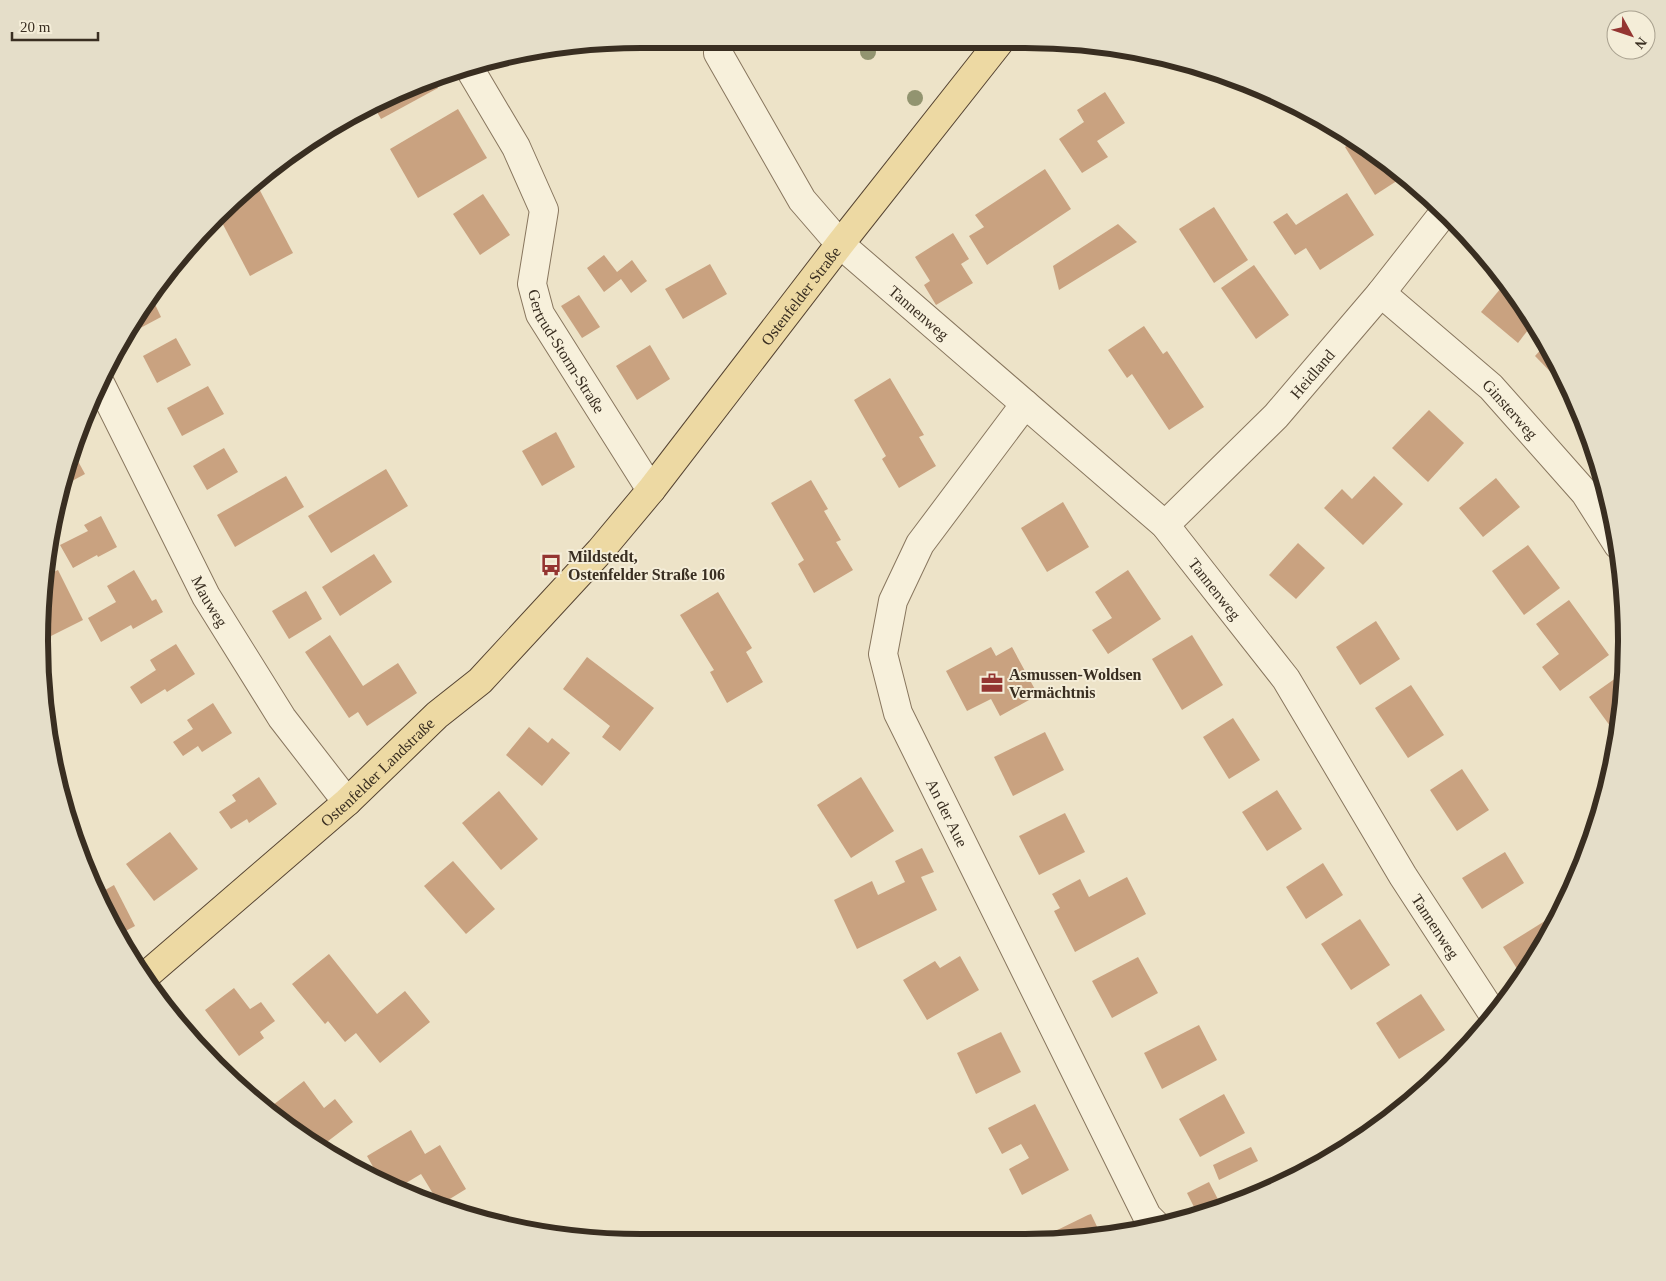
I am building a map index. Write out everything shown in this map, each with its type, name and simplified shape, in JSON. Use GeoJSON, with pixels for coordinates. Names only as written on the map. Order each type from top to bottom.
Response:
{"type":"FeatureCollection","features":[{"type":"Feature","properties":{"kind":"main road","name":"Ostenfelder Straße"},"geometry":{"type":"LineString","coordinates":[[600,552],[651,490],[840,244],[996,48]]}},
{"type":"Feature","properties":{"kind":"main road","name":"Ostenfelder Landstraße"},"geometry":{"type":"LineString","coordinates":[[149,973],[347,802],[437,714],[480,681],[600,552]]}},
{"type":"Feature","properties":{"kind":"street","name":"Tannenweg"},"geometry":{"type":"LineString","coordinates":[[718,53],[802,200],[840,244],[1165,525],[1286,679],[1403,876],[1490,1009]]}},
{"type":"Feature","properties":{"kind":"street","name":"Gertrud-Storm-Straße"},"geometry":{"type":"LineString","coordinates":[[472,73],[516,147],[544,210],[532,284],[540,314],[651,490]]}},
{"type":"Feature","properties":{"kind":"street","name":"Heidland"},"geometry":{"type":"LineString","coordinates":[[1165,525],[1276,416],[1381,293],[1441,217]]}},
{"type":"Feature","properties":{"kind":"street","name":"Ginsterweg"},"geometry":{"type":"LineString","coordinates":[[1381,293],[1491,387],[1584,492],[1608,529]]}},
{"type":"Feature","properties":{"kind":"street","name":"Mauweg"},"geometry":{"type":"LineString","coordinates":[[104,390],[206,596],[282,718],[347,802]]}},
{"type":"Feature","properties":{"kind":"street","name":"An der Aue"},"geometry":{"type":"LineString","coordinates":[[1025,404],[920,544],[893,601],[883,654],[898,713],[1147,1216],[1151,1220]]}},
{"type":"Feature","properties":{"kind":"building"},"geometry":{"type":"Polygon","coordinates":[[[436,84],[438,88],[381,119],[376,110],[436,84]]]}},
{"type":"Feature","properties":{"kind":"building"},"geometry":{"type":"Polygon","coordinates":[[[1105,92],[1125,123],[1097,141],[1108,157],[1082,173],[1059,139],[1084,122],[1077,110],[1105,92]]]}},
{"type":"Feature","properties":{"kind":"building"},"geometry":{"type":"Polygon","coordinates":[[[458,109],[487,158],[418,198],[390,149],[458,109]]]}},
{"type":"Feature","properties":{"kind":"building"},"geometry":{"type":"Polygon","coordinates":[[[1350,144],[1355,147],[1398,180],[1375,195],[1345,147],[1350,144]]]}},
{"type":"Feature","properties":{"kind":"building"},"geometry":{"type":"Polygon","coordinates":[[[1045,169],[1071,209],[987,265],[969,236],[984,227],[975,215],[1045,169]]]}},
{"type":"Feature","properties":{"kind":"building"},"geometry":{"type":"Polygon","coordinates":[[[259,188],[293,253],[250,276],[221,221],[259,188]]]}},
{"type":"Feature","properties":{"kind":"building"},"geometry":{"type":"Polygon","coordinates":[[[1347,193],[1374,235],[1320,270],[1306,248],[1295,255],[1273,222],[1287,213],[1296,225],[1347,193]]]}},
{"type":"Feature","properties":{"kind":"building"},"geometry":{"type":"Polygon","coordinates":[[[483,194],[510,235],[480,255],[453,214],[483,194]]]}},
{"type":"Feature","properties":{"kind":"building"},"geometry":{"type":"Polygon","coordinates":[[[1214,207],[1248,260],[1214,283],[1179,229],[1214,207]]]}},
{"type":"Feature","properties":{"kind":"building"},"geometry":{"type":"Polygon","coordinates":[[[1118,224],[1137,242],[1059,290],[1053,266],[1118,224]]]}},
{"type":"Feature","properties":{"kind":"building"},"geometry":{"type":"Polygon","coordinates":[[[953,233],[969,259],[961,264],[973,283],[936,305],[924,285],[930,281],[915,257],[953,233]]]}},
{"type":"Feature","properties":{"kind":"building"},"geometry":{"type":"Polygon","coordinates":[[[604,255],[617,272],[632,260],[647,281],[631,293],[621,279],[604,292],[587,268],[604,255]]]}},
{"type":"Feature","properties":{"kind":"building"},"geometry":{"type":"Polygon","coordinates":[[[710,264],[727,294],[683,319],[665,289],[710,264]]]}},
{"type":"Feature","properties":{"kind":"building"},"geometry":{"type":"Polygon","coordinates":[[[1254,265],[1289,315],[1256,339],[1221,288],[1254,265]]]}},
{"type":"Feature","properties":{"kind":"building"},"geometry":{"type":"Polygon","coordinates":[[[1501,287],[1529,328],[1518,343],[1481,312],[1501,287]]]}},
{"type":"Feature","properties":{"kind":"building"},"geometry":{"type":"Polygon","coordinates":[[[579,295],[600,327],[582,338],[561,306],[579,295]]]}},
{"type":"Feature","properties":{"kind":"building"},"geometry":{"type":"Polygon","coordinates":[[[154,302],[161,317],[135,331],[154,302]]]}},
{"type":"Feature","properties":{"kind":"building"},"geometry":{"type":"Polygon","coordinates":[[[1144,326],[1163,354],[1167,351],[1204,407],[1169,430],[1132,374],[1127,378],[1108,350],[1144,326]]]}},
{"type":"Feature","properties":{"kind":"building"},"geometry":{"type":"Polygon","coordinates":[[[176,338],[191,365],[157,383],[143,356],[176,338]]]}},
{"type":"Feature","properties":{"kind":"building"},"geometry":{"type":"Polygon","coordinates":[[[650,345],[670,379],[637,400],[616,366],[650,345]]]}},
{"type":"Feature","properties":{"kind":"building"},"geometry":{"type":"Polygon","coordinates":[[[1542,349],[1557,379],[1535,356],[1542,349]]]}},
{"type":"Feature","properties":{"kind":"building"},"geometry":{"type":"Polygon","coordinates":[[[890,378],[924,435],[919,437],[936,466],[899,488],[882,459],[886,456],[854,400],[890,378]]]}},
{"type":"Feature","properties":{"kind":"building"},"geometry":{"type":"Polygon","coordinates":[[[208,386],[224,414],[182,436],[167,408],[208,386]]]}},
{"type":"Feature","properties":{"kind":"building"},"geometry":{"type":"Polygon","coordinates":[[[1429,410],[1464,443],[1428,482],[1392,448],[1429,410]]]}},
{"type":"Feature","properties":{"kind":"building"},"geometry":{"type":"Polygon","coordinates":[[[556,432],[575,467],[542,486],[522,451],[556,432]]]}},
{"type":"Feature","properties":{"kind":"building"},"geometry":{"type":"Polygon","coordinates":[[[224,448],[238,472],[207,490],[193,466],[224,448]]]}},
{"type":"Feature","properties":{"kind":"building"},"geometry":{"type":"Polygon","coordinates":[[[76,458],[85,474],[69,482],[76,458]]]}},
{"type":"Feature","properties":{"kind":"building"},"geometry":{"type":"Polygon","coordinates":[[[386,469],[408,506],[331,553],[308,516],[386,469]]]}},
{"type":"Feature","properties":{"kind":"building"},"geometry":{"type":"Polygon","coordinates":[[[286,476],[304,507],[235,547],[217,515],[286,476]]]}},
{"type":"Feature","properties":{"kind":"building"},"geometry":{"type":"Polygon","coordinates":[[[1374,476],[1403,504],[1363,545],[1324,508],[1342,489],[1352,499],[1374,476]]]}},
{"type":"Feature","properties":{"kind":"building"},"geometry":{"type":"Polygon","coordinates":[[[1496,478],[1520,507],[1483,537],[1459,508],[1496,478]]]}},
{"type":"Feature","properties":{"kind":"building"},"geometry":{"type":"Polygon","coordinates":[[[811,480],[828,509],[824,511],[841,540],[836,542],[853,570],[814,593],[798,564],[804,560],[771,503],[811,480]]]}},
{"type":"Feature","properties":{"kind":"building"},"geometry":{"type":"Polygon","coordinates":[[[1063,502],[1089,547],[1047,572],[1021,528],[1063,502]]]}},
{"type":"Feature","properties":{"kind":"building"},"geometry":{"type":"Polygon","coordinates":[[[101,516],[117,547],[73,568],[60,545],[88,531],[84,525],[101,516]]]}},
{"type":"Feature","properties":{"kind":"building"},"geometry":{"type":"Polygon","coordinates":[[[1298,543],[1325,568],[1296,599],[1269,575],[1298,543]]]}},
{"type":"Feature","properties":{"kind":"building"},"geometry":{"type":"Polygon","coordinates":[[[1528,545],[1560,588],[1524,615],[1492,571],[1528,545]]]}},
{"type":"Feature","properties":{"kind":"building"},"geometry":{"type":"Polygon","coordinates":[[[374,554],[392,582],[340,616],[322,587],[374,554]]]}},
{"type":"Feature","properties":{"kind":"building"},"geometry":{"type":"Polygon","coordinates":[[[58,570],[83,620],[48,637],[49,602],[52,573],[58,570]]]}},
{"type":"Feature","properties":{"kind":"building"},"geometry":{"type":"Polygon","coordinates":[[[134,570],[152,601],[156,599],[163,612],[133,629],[131,625],[101,642],[88,618],[116,602],[107,586],[134,570]]]}},
{"type":"Feature","properties":{"kind":"building"},"geometry":{"type":"Polygon","coordinates":[[[1128,570],[1161,619],[1108,654],[1092,630],[1112,618],[1095,592],[1128,570]]]}},
{"type":"Feature","properties":{"kind":"building"},"geometry":{"type":"Polygon","coordinates":[[[306,591],[322,619],[289,639],[272,611],[306,591]]]}},
{"type":"Feature","properties":{"kind":"building"},"geometry":{"type":"Polygon","coordinates":[[[718,592],[752,648],[746,652],[763,682],[727,703],[710,672],[714,670],[680,615],[718,592]]]}},
{"type":"Feature","properties":{"kind":"building"},"geometry":{"type":"Polygon","coordinates":[[[1569,600],[1609,655],[1560,691],[1542,667],[1559,654],[1536,624],[1569,600]]]}},
{"type":"Feature","properties":{"kind":"building"},"geometry":{"type":"Polygon","coordinates":[[[1376,621],[1400,659],[1360,685],[1336,647],[1376,621]]]}},
{"type":"Feature","properties":{"kind":"building"},"geometry":{"type":"Polygon","coordinates":[[[330,635],[363,686],[398,663],[417,693],[367,726],[358,712],[349,718],[305,652],[330,635]]]}},
{"type":"Feature","properties":{"kind":"building"},"geometry":{"type":"Polygon","coordinates":[[[1192,635],[1223,685],[1182,710],[1152,659],[1192,635]]]}},
{"type":"Feature","properties":{"kind":"building"},"geometry":{"type":"Polygon","coordinates":[[[176,644],[195,674],[167,692],[165,689],[141,704],[130,687],[156,670],[150,660],[176,644]]]}},
{"type":"Feature","properties":{"kind":"building","name":"Asmussen-Woldsen Vermächtnis"},"geometry":{"type":"Polygon","coordinates":[[[991,647],[996,656],[1012,647],[1038,695],[1000,716],[991,699],[967,711],[946,671],[991,647]]]}},
{"type":"Feature","properties":{"kind":"building"},"geometry":{"type":"Polygon","coordinates":[[[587,657],[654,708],[620,751],[602,737],[610,726],[563,689],[587,657]]]}},
{"type":"Feature","properties":{"kind":"building"},"geometry":{"type":"Polygon","coordinates":[[[1617,677],[1611,728],[1589,697],[1617,677]]]}},
{"type":"Feature","properties":{"kind":"building"},"geometry":{"type":"Polygon","coordinates":[[[1411,685],[1444,735],[1408,758],[1375,708],[1411,685]]]}},
{"type":"Feature","properties":{"kind":"building"},"geometry":{"type":"Polygon","coordinates":[[[213,703],[232,733],[202,752],[198,746],[183,756],[173,742],[193,729],[187,720],[213,703]]]}},
{"type":"Feature","properties":{"kind":"building"},"geometry":{"type":"Polygon","coordinates":[[[1233,718],[1260,760],[1229,779],[1203,737],[1233,718]]]}},
{"type":"Feature","properties":{"kind":"building"},"geometry":{"type":"Polygon","coordinates":[[[529,727],[548,743],[552,738],[570,753],[542,786],[506,755],[529,727]]]}},
{"type":"Feature","properties":{"kind":"building"},"geometry":{"type":"Polygon","coordinates":[[[1045,732],[1064,770],[1013,796],[994,757],[1045,732]]]}},
{"type":"Feature","properties":{"kind":"building"},"geometry":{"type":"Polygon","coordinates":[[[1462,769],[1489,810],[1457,831],[1430,790],[1462,769]]]}},
{"type":"Feature","properties":{"kind":"building"},"geometry":{"type":"Polygon","coordinates":[[[259,777],[277,804],[249,823],[247,819],[231,829],[219,812],[236,801],[232,795],[259,777]]]}},
{"type":"Feature","properties":{"kind":"building"},"geometry":{"type":"Polygon","coordinates":[[[861,777],[894,831],[851,858],[817,805],[861,777]]]}},
{"type":"Feature","properties":{"kind":"building"},"geometry":{"type":"Polygon","coordinates":[[[1277,790],[1302,829],[1267,851],[1242,812],[1277,790]]]}},
{"type":"Feature","properties":{"kind":"building"},"geometry":{"type":"Polygon","coordinates":[[[499,791],[538,839],[501,870],[462,823],[499,791]]]}},
{"type":"Feature","properties":{"kind":"building"},"geometry":{"type":"Polygon","coordinates":[[[1065,813],[1085,852],[1039,875],[1019,836],[1065,813]]]}},
{"type":"Feature","properties":{"kind":"building"},"geometry":{"type":"Polygon","coordinates":[[[170,832],[198,869],[154,901],[126,864],[170,832]]]}},
{"type":"Feature","properties":{"kind":"building"},"geometry":{"type":"Polygon","coordinates":[[[922,848],[934,872],[921,877],[937,910],[857,949],[834,900],[872,881],[878,895],[905,882],[895,861],[922,848]]]}},
{"type":"Feature","properties":{"kind":"building"},"geometry":{"type":"Polygon","coordinates":[[[1505,852],[1524,883],[1482,909],[1462,878],[1505,852]]]}},
{"type":"Feature","properties":{"kind":"building"},"geometry":{"type":"Polygon","coordinates":[[[453,861],[495,909],[466,934],[424,886],[453,861]]]}},
{"type":"Feature","properties":{"kind":"building"},"geometry":{"type":"Polygon","coordinates":[[[1323,863],[1343,895],[1306,919],[1286,887],[1323,863]]]}},
{"type":"Feature","properties":{"kind":"building"},"geometry":{"type":"Polygon","coordinates":[[[1127,877],[1146,914],[1075,952],[1054,911],[1060,908],[1052,894],[1080,879],[1089,897],[1127,877]]]}},
{"type":"Feature","properties":{"kind":"building"},"geometry":{"type":"Polygon","coordinates":[[[114,885],[135,926],[124,932],[104,891],[114,885]]]}},
{"type":"Feature","properties":{"kind":"building"},"geometry":{"type":"Polygon","coordinates":[[[1360,919],[1390,965],[1351,990],[1321,944],[1360,919]]]}},
{"type":"Feature","properties":{"kind":"building"},"geometry":{"type":"Polygon","coordinates":[[[1548,919],[1518,971],[1503,947],[1548,919]]]}},
{"type":"Feature","properties":{"kind":"building"},"geometry":{"type":"Polygon","coordinates":[[[329,954],[377,1014],[405,991],[430,1022],[380,1063],[356,1033],[345,1042],[328,1021],[325,1024],[292,984],[329,954]]]}},
{"type":"Feature","properties":{"kind":"building"},"geometry":{"type":"Polygon","coordinates":[[[960,956],[979,990],[927,1020],[903,980],[935,961],[940,968],[960,956]]]}},
{"type":"Feature","properties":{"kind":"building"},"geometry":{"type":"Polygon","coordinates":[[[1138,957],[1158,993],[1112,1018],[1092,981],[1138,957]]]}},
{"type":"Feature","properties":{"kind":"building"},"geometry":{"type":"Polygon","coordinates":[[[234,988],[250,1009],[261,1002],[275,1021],[260,1032],[264,1038],[239,1056],[205,1010],[234,988]]]}},
{"type":"Feature","properties":{"kind":"building"},"geometry":{"type":"Polygon","coordinates":[[[1421,994],[1445,1030],[1399,1059],[1376,1023],[1421,994]]]}},
{"type":"Feature","properties":{"kind":"building"},"geometry":{"type":"Polygon","coordinates":[[[1199,1025],[1217,1060],[1162,1089],[1144,1053],[1199,1025]]]}},
{"type":"Feature","properties":{"kind":"building"},"geometry":{"type":"Polygon","coordinates":[[[1001,1032],[1021,1072],[976,1094],[957,1053],[1001,1032]]]}},
{"type":"Feature","properties":{"kind":"building"},"geometry":{"type":"Polygon","coordinates":[[[304,1081],[324,1108],[335,1099],[353,1122],[326,1143],[273,1105],[304,1081]]]}},
{"type":"Feature","properties":{"kind":"building"},"geometry":{"type":"Polygon","coordinates":[[[1224,1094],[1245,1133],[1200,1157],[1179,1119],[1224,1094]]]}},
{"type":"Feature","properties":{"kind":"building"},"geometry":{"type":"Polygon","coordinates":[[[1035,1104],[1069,1170],[1022,1195],[1009,1169],[1029,1158],[1021,1144],[1002,1154],[988,1128],[1035,1104]]]}},
{"type":"Feature","properties":{"kind":"building"},"geometry":{"type":"Polygon","coordinates":[[[411,1130],[425,1154],[440,1145],[466,1189],[447,1201],[434,1196],[421,1174],[405,1184],[375,1170],[367,1156],[411,1130]]]}},
{"type":"Feature","properties":{"kind":"building"},"geometry":{"type":"Polygon","coordinates":[[[1251,1147],[1258,1161],[1219,1180],[1213,1165],[1251,1147]]]}},
{"type":"Feature","properties":{"kind":"building"},"geometry":{"type":"Polygon","coordinates":[[[1209,1182],[1219,1201],[1195,1208],[1187,1193],[1209,1182]]]}},
{"type":"Feature","properties":{"kind":"building"},"geometry":{"type":"Polygon","coordinates":[[[1091,1214],[1098,1229],[1052,1233],[1091,1214]]]}},
{"type":"Feature","properties":{"kind":"place","name":"Mildstedt, Ostenfelder Straße 106"},"geometry":{"type":"Point","coordinates":[551,565]}},
{"type":"Feature","properties":{"kind":"place","name":"Asmussen-Woldsen Vermächtnis"},"geometry":{"type":"Point","coordinates":[992,683]}}]}
